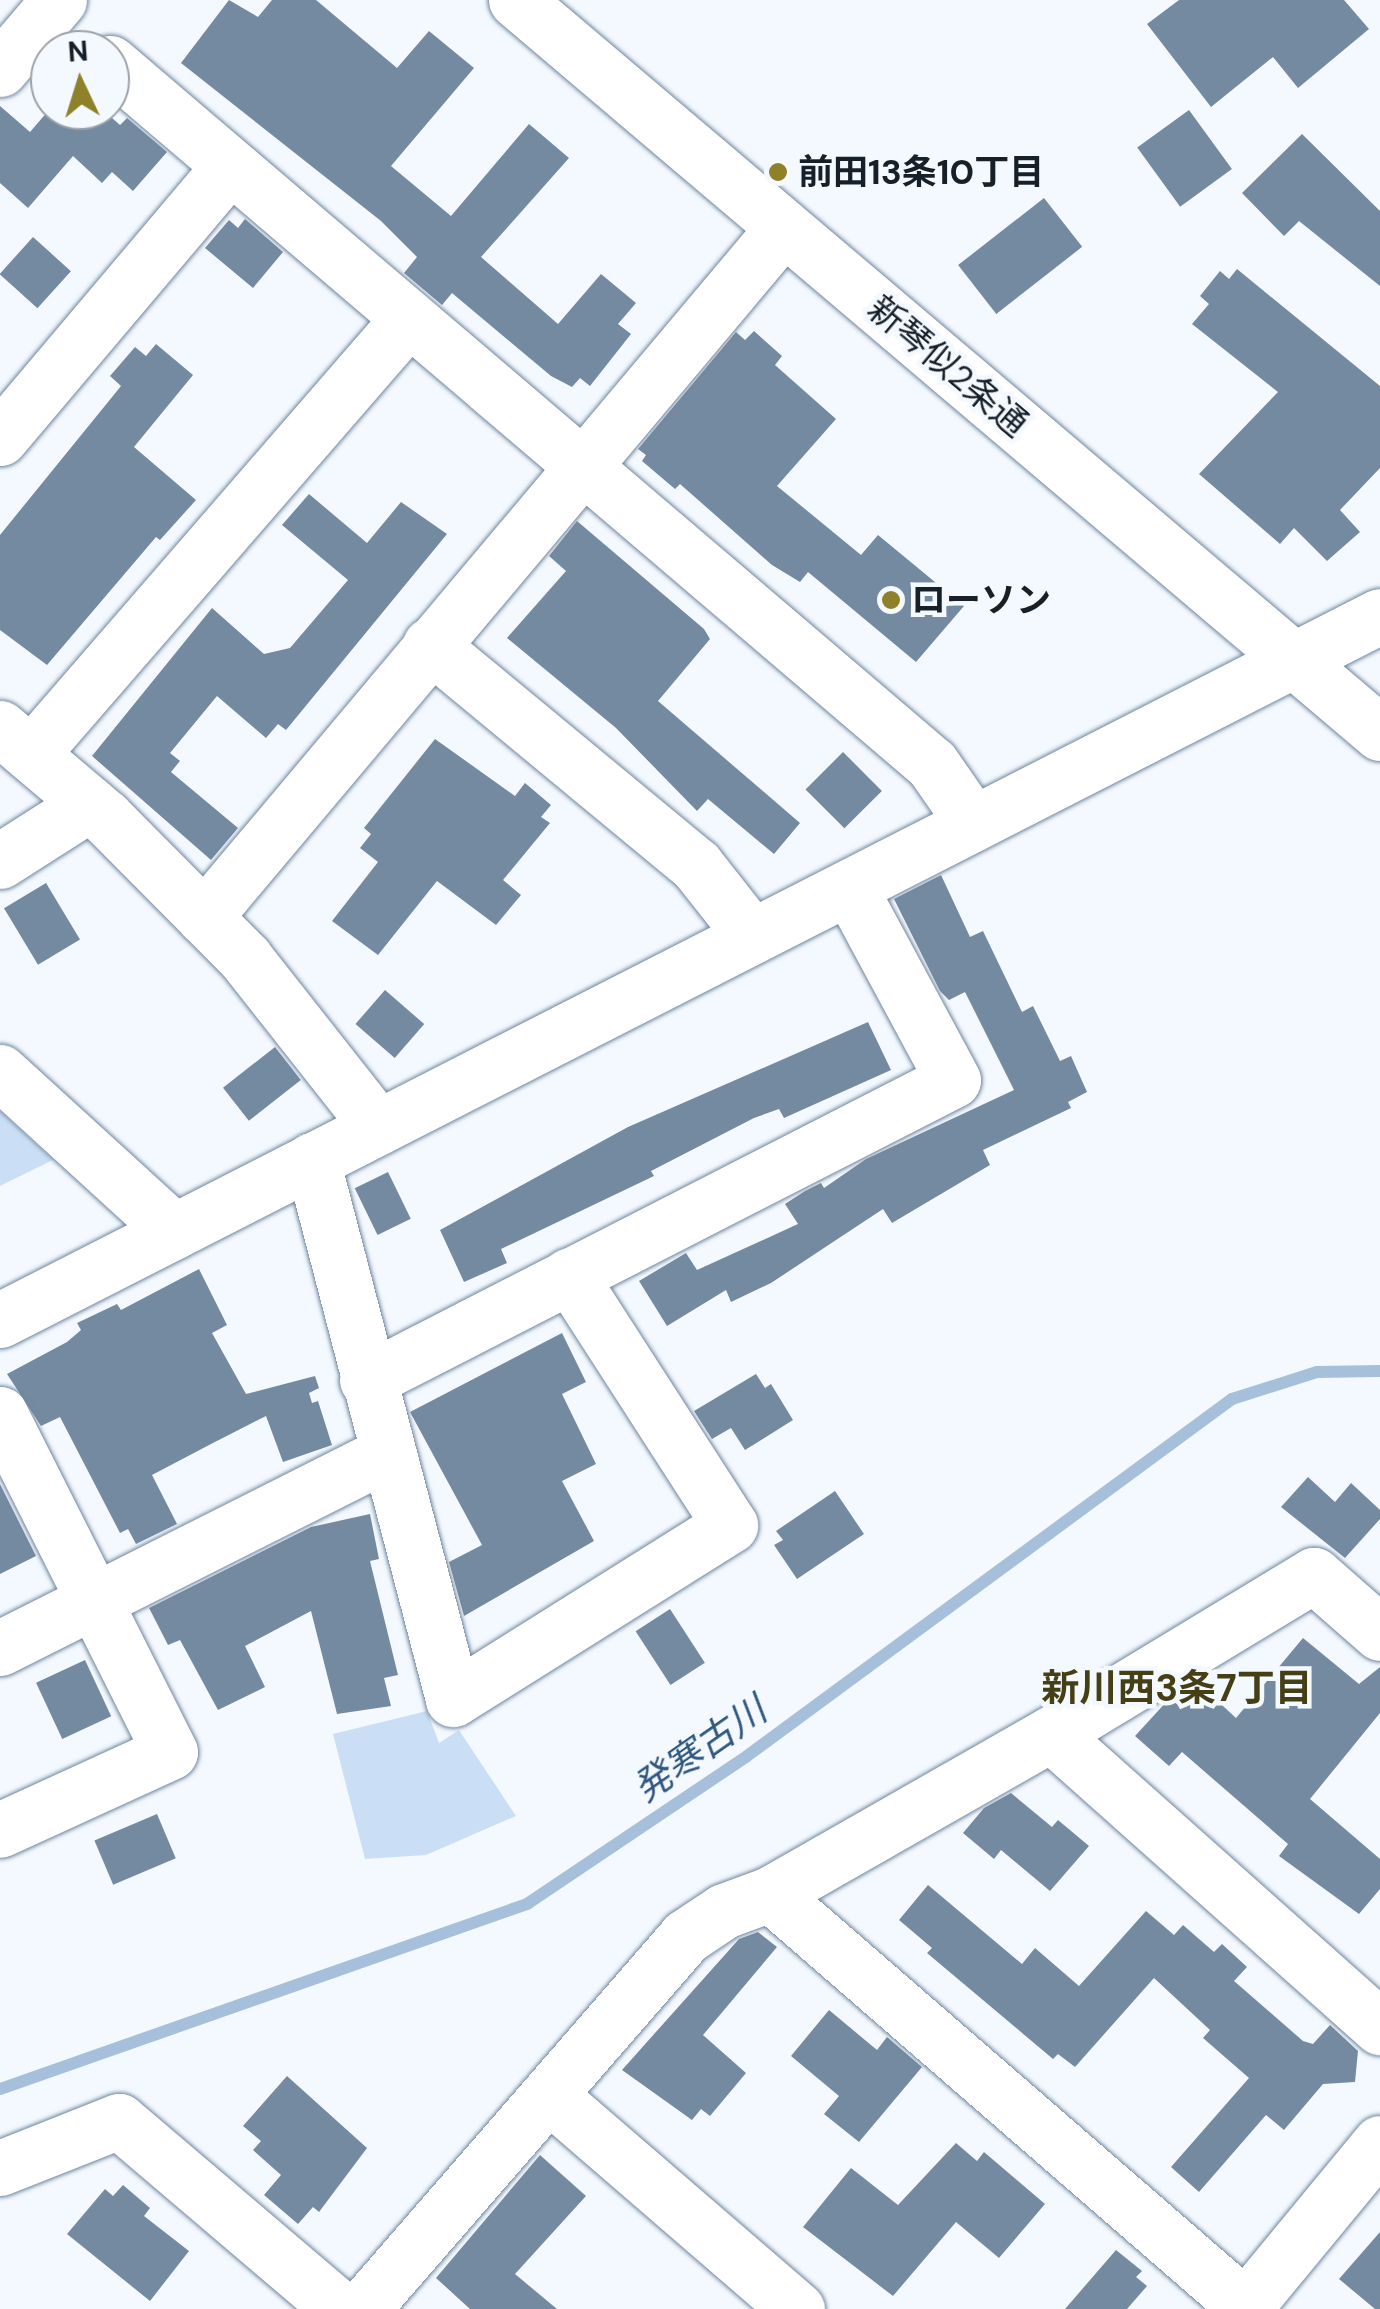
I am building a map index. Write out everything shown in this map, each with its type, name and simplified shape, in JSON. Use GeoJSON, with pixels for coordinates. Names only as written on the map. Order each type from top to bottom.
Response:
{"type":"FeatureCollection","features":[{"type":"Feature","properties":{"kind":"street","name":"新琴似2条通"},"geometry":{"type":"LineString","coordinates":[[516,0],[1380,732]]}},
{"type":"Feature","properties":{"kind":"street"},"geometry":{"type":"LineString","coordinates":[[0,69],[54,6],[76,30]]}},
{"type":"Feature","properties":{"kind":"street"},"geometry":{"type":"LineString","coordinates":[[130,80],[932,764],[973,823]]}},
{"type":"Feature","properties":{"kind":"street"},"geometry":{"type":"LineString","coordinates":[[0,438],[230,166]]}},
{"type":"Feature","properties":{"kind":"street"},"geometry":{"type":"LineString","coordinates":[[204,917],[784,227]]}},
{"type":"Feature","properties":{"kind":"street"},"geometry":{"type":"LineString","coordinates":[[378,1127],[244,958],[89,804],[15,741],[409,318]]}},
{"type":"Feature","properties":{"kind":"street"},"geometry":{"type":"LineString","coordinates":[[0,1320],[1380,616]]}},
{"type":"Feature","properties":{"kind":"street"},"geometry":{"type":"LineString","coordinates":[[430,645],[696,865],[752,936]]}},
{"type":"Feature","properties":{"kind":"street"},"geometry":{"type":"LineString","coordinates":[[0,860],[89,804]]}},
{"type":"Feature","properties":{"kind":"street"},"geometry":{"type":"LineString","coordinates":[[367,1380],[953,1080],[848,887]]}},
{"type":"Feature","properties":{"kind":"street"},"geometry":{"type":"LineString","coordinates":[[0,1072],[174,1231]]}},
{"type":"Feature","properties":{"kind":"street"},"geometry":{"type":"LineString","coordinates":[[312,1160],[453,1699],[730,1525],[569,1276]]}},
{"type":"Feature","properties":{"kind":"street"},"geometry":{"type":"LineString","coordinates":[[0,1414],[170,1752],[0,1830]]}},
{"type":"Feature","properties":{"kind":"street"},"geometry":{"type":"LineString","coordinates":[[0,1648],[386,1454]]}},
{"type":"Feature","properties":{"kind":"street"},"geometry":{"type":"LineString","coordinates":[[362,2309],[685,1938],[724,1912],[770,1894],[1050,1734],[1314,1575],[1380,1633]]}},
{"type":"Feature","properties":{"kind":"street"},"geometry":{"type":"LineString","coordinates":[[1050,1734],[1380,2027]]}},
{"type":"Feature","properties":{"kind":"street"},"geometry":{"type":"LineString","coordinates":[[770,1894],[1245,2308],[1380,2143]]}},
{"type":"Feature","properties":{"kind":"street"},"geometry":{"type":"LineString","coordinates":[[550,2097],[797,2309]]}},
{"type":"Feature","properties":{"kind":"street"},"geometry":{"type":"LineString","coordinates":[[0,2168],[118,2120],[340,2309]]}},
{"type":"Feature","properties":{"kind":"shaded area"},"geometry":{"type":"Polygon","coordinates":[[[0,1111],[53,1160],[0,1186],[0,1111]]]}},
{"type":"Feature","properties":{"kind":"shaded area"},"geometry":{"type":"Polygon","coordinates":[[[427,1711],[439,1743],[459,1730],[516,1816],[426,1855],[365,1859],[333,1734],[427,1711]]]}},
{"type":"Feature","properties":{"kind":"building"},"geometry":{"type":"Polygon","coordinates":[[[229,0],[258,17],[272,0],[316,0],[397,68],[429,31],[474,68],[391,166],[451,216],[529,124],[569,158],[481,257],[558,324],[601,274],[636,303],[618,324],[631,334],[590,386],[580,378],[572,387],[551,376],[452,293],[442,305],[404,273],[417,257],[381,221],[181,63],[229,0]]]}},
{"type":"Feature","properties":{"kind":"building"},"geometry":{"type":"Polygon","coordinates":[[[1179,0],[1344,0],[1369,29],[1298,88],[1273,57],[1211,107],[1147,24],[1179,0]]]}},
{"type":"Feature","properties":{"kind":"building"},"geometry":{"type":"Polygon","coordinates":[[[0,106],[30,132],[130,130],[130,121],[167,152],[133,191],[112,172],[102,183],[73,156],[28,208],[0,183],[0,106]]]}},
{"type":"Feature","properties":{"kind":"building"},"geometry":{"type":"Polygon","coordinates":[[[1189,110],[1232,169],[1180,207],[1137,148],[1189,110]]]}},
{"type":"Feature","properties":{"kind":"building"},"geometry":{"type":"Polygon","coordinates":[[[1302,134],[1380,211],[1380,286],[1299,221],[1284,236],[1242,193],[1302,134]]]}},
{"type":"Feature","properties":{"kind":"building"},"geometry":{"type":"Polygon","coordinates":[[[1044,198],[1082,247],[996,314],[958,265],[1044,198]]]}},
{"type":"Feature","properties":{"kind":"building"},"geometry":{"type":"Polygon","coordinates":[[[245,219],[283,252],[253,288],[205,248],[229,220],[238,228],[245,219]]]}},
{"type":"Feature","properties":{"kind":"building"},"geometry":{"type":"Polygon","coordinates":[[[33,237],[71,271],[37,308],[0,275],[33,237]]]}},
{"type":"Feature","properties":{"kind":"building"},"geometry":{"type":"Polygon","coordinates":[[[1237,269],[1380,386],[1380,468],[1340,510],[1360,532],[1327,561],[1294,528],[1280,544],[1199,474],[1278,392],[1192,324],[1209,304],[1200,296],[1220,271],[1229,279],[1237,269]]]}},
{"type":"Feature","properties":{"kind":"building"},"geometry":{"type":"Polygon","coordinates":[[[754,331],[782,356],[775,365],[836,419],[777,486],[861,555],[878,535],[964,606],[916,662],[808,572],[800,582],[772,565],[680,484],[675,489],[642,461],[646,455],[638,449],[736,332],[745,340],[754,331]]]}},
{"type":"Feature","properties":{"kind":"building"},"geometry":{"type":"Polygon","coordinates":[[[156,344],[193,375],[134,447],[196,500],[160,540],[156,537],[47,665],[0,630],[0,535],[121,386],[110,376],[135,347],[146,356],[156,344]]]}},
{"type":"Feature","properties":{"kind":"building"},"geometry":{"type":"Polygon","coordinates":[[[309,494],[367,543],[401,502],[447,534],[286,730],[278,724],[266,738],[217,696],[170,753],[180,761],[171,772],[238,828],[211,860],[92,756],[212,608],[264,654],[290,648],[348,580],[282,525],[309,494]]]}},
{"type":"Feature","properties":{"kind":"building"},"geometry":{"type":"Polygon","coordinates":[[[577,521],[704,629],[710,639],[658,701],[800,823],[774,854],[708,799],[697,811],[616,728],[507,638],[566,571],[549,556],[577,521]]]}},
{"type":"Feature","properties":{"kind":"building"},"geometry":{"type":"Polygon","coordinates":[[[435,739],[515,796],[525,783],[551,805],[541,817],[550,823],[503,880],[521,895],[496,925],[437,881],[378,955],[332,921],[378,862],[360,848],[371,834],[364,828],[435,739]]]}},
{"type":"Feature","properties":{"kind":"building"},"geometry":{"type":"Polygon","coordinates":[[[843,752],[882,791],[844,828],[806,789],[843,752]]]}},
{"type":"Feature","properties":{"kind":"building"},"geometry":{"type":"Polygon","coordinates":[[[941,875],[970,937],[983,931],[1022,1012],[1033,1006],[1060,1061],[1071,1056],[1087,1092],[1068,1102],[1071,1108],[983,1150],[990,1165],[892,1223],[883,1209],[771,1283],[731,1302],[726,1290],[667,1326],[639,1281],[686,1253],[697,1270],[798,1224],[785,1204],[805,1191],[821,1183],[824,1188],[866,1159],[1014,1090],[965,992],[949,1000],[940,991],[894,899],[941,875]]]}},
{"type":"Feature","properties":{"kind":"building"},"geometry":{"type":"Polygon","coordinates":[[[46,883],[80,940],[38,965],[4,908],[46,883]]]}},
{"type":"Feature","properties":{"kind":"building"},"geometry":{"type":"Polygon","coordinates":[[[385,990],[424,1024],[395,1058],[355,1024],[385,990]]]}},
{"type":"Feature","properties":{"kind":"building"},"geometry":{"type":"Polygon","coordinates":[[[868,1022],[891,1070],[784,1118],[779,1109],[754,1118],[651,1171],[654,1176],[501,1249],[507,1263],[464,1282],[440,1230],[628,1127],[868,1022]]]}},
{"type":"Feature","properties":{"kind":"building"},"geometry":{"type":"Polygon","coordinates":[[[275,1047],[301,1080],[249,1121],[223,1088],[275,1047]]]}},
{"type":"Feature","properties":{"kind":"building"},"geometry":{"type":"Polygon","coordinates":[[[388,1172],[411,1219],[378,1235],[355,1188],[388,1172]]]}},
{"type":"Feature","properties":{"kind":"building"},"geometry":{"type":"Polygon","coordinates":[[[199,1269],[227,1325],[212,1333],[246,1394],[315,1376],[319,1388],[309,1393],[312,1403],[318,1401],[332,1445],[283,1462],[266,1416],[152,1475],[177,1524],[136,1544],[128,1529],[120,1533],[60,1417],[41,1426],[7,1374],[67,1342],[81,1330],[77,1323],[117,1304],[121,1310],[199,1269]]]}},
{"type":"Feature","properties":{"kind":"building"},"geometry":{"type":"Polygon","coordinates":[[[562,1333],[586,1382],[562,1394],[596,1464],[562,1481],[594,1541],[464,1616],[449,1562],[482,1545],[410,1412],[562,1333]]]}},
{"type":"Feature","properties":{"kind":"building"},"geometry":{"type":"Polygon","coordinates":[[[756,1374],[765,1388],[771,1384],[793,1420],[745,1450],[731,1428],[712,1439],[694,1411],[756,1374]]]}},
{"type":"Feature","properties":{"kind":"building"},"geometry":{"type":"Polygon","coordinates":[[[1308,1477],[1335,1502],[1351,1483],[1380,1510],[1380,1519],[1345,1558],[1281,1507],[1308,1477]]]}},
{"type":"Feature","properties":{"kind":"building"},"geometry":{"type":"Polygon","coordinates":[[[0,1484],[36,1556],[0,1574],[0,1484]]]}},
{"type":"Feature","properties":{"kind":"building"},"geometry":{"type":"Polygon","coordinates":[[[835,1491],[864,1534],[797,1579],[774,1545],[783,1540],[776,1531],[835,1491]]]}},
{"type":"Feature","properties":{"kind":"building"},"geometry":{"type":"Polygon","coordinates":[[[370,1514],[379,1559],[370,1561],[398,1675],[384,1678],[391,1706],[337,1714],[311,1611],[245,1646],[265,1687],[218,1710],[180,1640],[168,1645],[149,1608],[311,1527],[370,1514]]]}},
{"type":"Feature","properties":{"kind":"building"},"geometry":{"type":"Polygon","coordinates":[[[670,1609],[705,1663],[670,1685],[636,1631],[670,1609]]]}},
{"type":"Feature","properties":{"kind":"building"},"geometry":{"type":"Polygon","coordinates":[[[1303,1638],[1359,1684],[1380,1667],[1380,1713],[1310,1799],[1380,1859],[1380,1889],[1359,1914],[1279,1856],[1288,1844],[1182,1752],[1169,1766],[1135,1736],[1168,1700],[1197,1682],[1236,1718],[1303,1638]]]}},
{"type":"Feature","properties":{"kind":"building"},"geometry":{"type":"Polygon","coordinates":[[[85,1660],[111,1716],[62,1739],[36,1683],[85,1660]]]}},
{"type":"Feature","properties":{"kind":"building"},"geometry":{"type":"Polygon","coordinates":[[[1011,1793],[1052,1827],[1058,1820],[1089,1846],[1050,1891],[1001,1850],[994,1859],[963,1833],[984,1808],[1011,1793]]]}},
{"type":"Feature","properties":{"kind":"building"},"geometry":{"type":"Polygon","coordinates":[[[157,1814],[176,1858],[113,1885],[94,1841],[157,1814]]]}},
{"type":"Feature","properties":{"kind":"building"},"geometry":{"type":"Polygon","coordinates":[[[928,1885],[1022,1964],[1035,1948],[1079,1986],[1146,1911],[1174,1935],[1183,1925],[1214,1952],[1222,1944],[1247,1967],[1234,1981],[1303,2041],[1313,2044],[1330,2025],[1358,2051],[1355,2082],[1323,2084],[1284,2130],[1266,2115],[1199,2192],[1171,2167],[1249,2078],[1203,2038],[1210,2030],[1154,1978],[1075,2067],[1058,2054],[1053,2059],[927,1953],[932,1948],[899,1920],[928,1885]]]}},
{"type":"Feature","properties":{"kind":"building"},"geometry":{"type":"Polygon","coordinates":[[[758,1932],[777,1947],[703,2035],[746,2073],[710,2116],[701,2109],[692,2120],[622,2070],[739,1939],[758,1932]]]}},
{"type":"Feature","properties":{"kind":"building"},"geometry":{"type":"Polygon","coordinates":[[[829,2010],[877,2050],[887,2037],[922,2067],[859,2142],[824,2114],[839,2096],[791,2056],[829,2010]]]}},
{"type":"Feature","properties":{"kind":"building"},"geometry":{"type":"Polygon","coordinates":[[[287,2076],[367,2148],[319,2212],[313,2207],[298,2224],[264,2195],[281,2175],[253,2150],[261,2141],[243,2126],[287,2076]]]}},
{"type":"Feature","properties":{"kind":"building"},"geometry":{"type":"Polygon","coordinates":[[[956,2143],[977,2161],[984,2152],[1045,2204],[999,2258],[956,2222],[893,2296],[803,2227],[851,2168],[898,2205],[956,2143]]]}},
{"type":"Feature","properties":{"kind":"building"},"geometry":{"type":"Polygon","coordinates":[[[540,2155],[586,2196],[515,2274],[557,2309],[470,2309],[436,2278],[540,2155]]]}},
{"type":"Feature","properties":{"kind":"building"},"geometry":{"type":"Polygon","coordinates":[[[123,2185],[150,2208],[144,2216],[189,2251],[150,2301],[67,2234],[105,2189],[113,2196],[123,2185]]]}},
{"type":"Feature","properties":{"kind":"building"},"geometry":{"type":"Polygon","coordinates":[[[1380,2232],[1380,2309],[1375,2309],[1339,2279],[1380,2232]]]}},
{"type":"Feature","properties":{"kind":"building"},"geometry":{"type":"Polygon","coordinates":[[[1116,2250],[1142,2271],[1136,2277],[1147,2286],[1127,2309],[1065,2309],[1116,2250]]]}},
{"type":"Feature","properties":{"kind":"waterway","name":"発寒古川"},"geometry":{"type":"LineString","coordinates":[[0,2089],[527,1904],[747,1756],[1232,1399],[1317,1372],[1380,1371]]}},
{"type":"Feature","properties":{"kind":"place","name":"前田13条10丁目"},"geometry":{"type":"Point","coordinates":[778,172]}},
{"type":"Feature","properties":{"kind":"place","name":"ローソン"},"geometry":{"type":"Point","coordinates":[891,600]}},
{"type":"Feature","properties":{"kind":"district","name":"新川西3条7丁目"},"geometry":{"type":"Point","coordinates":[1177,1689]}}]}
